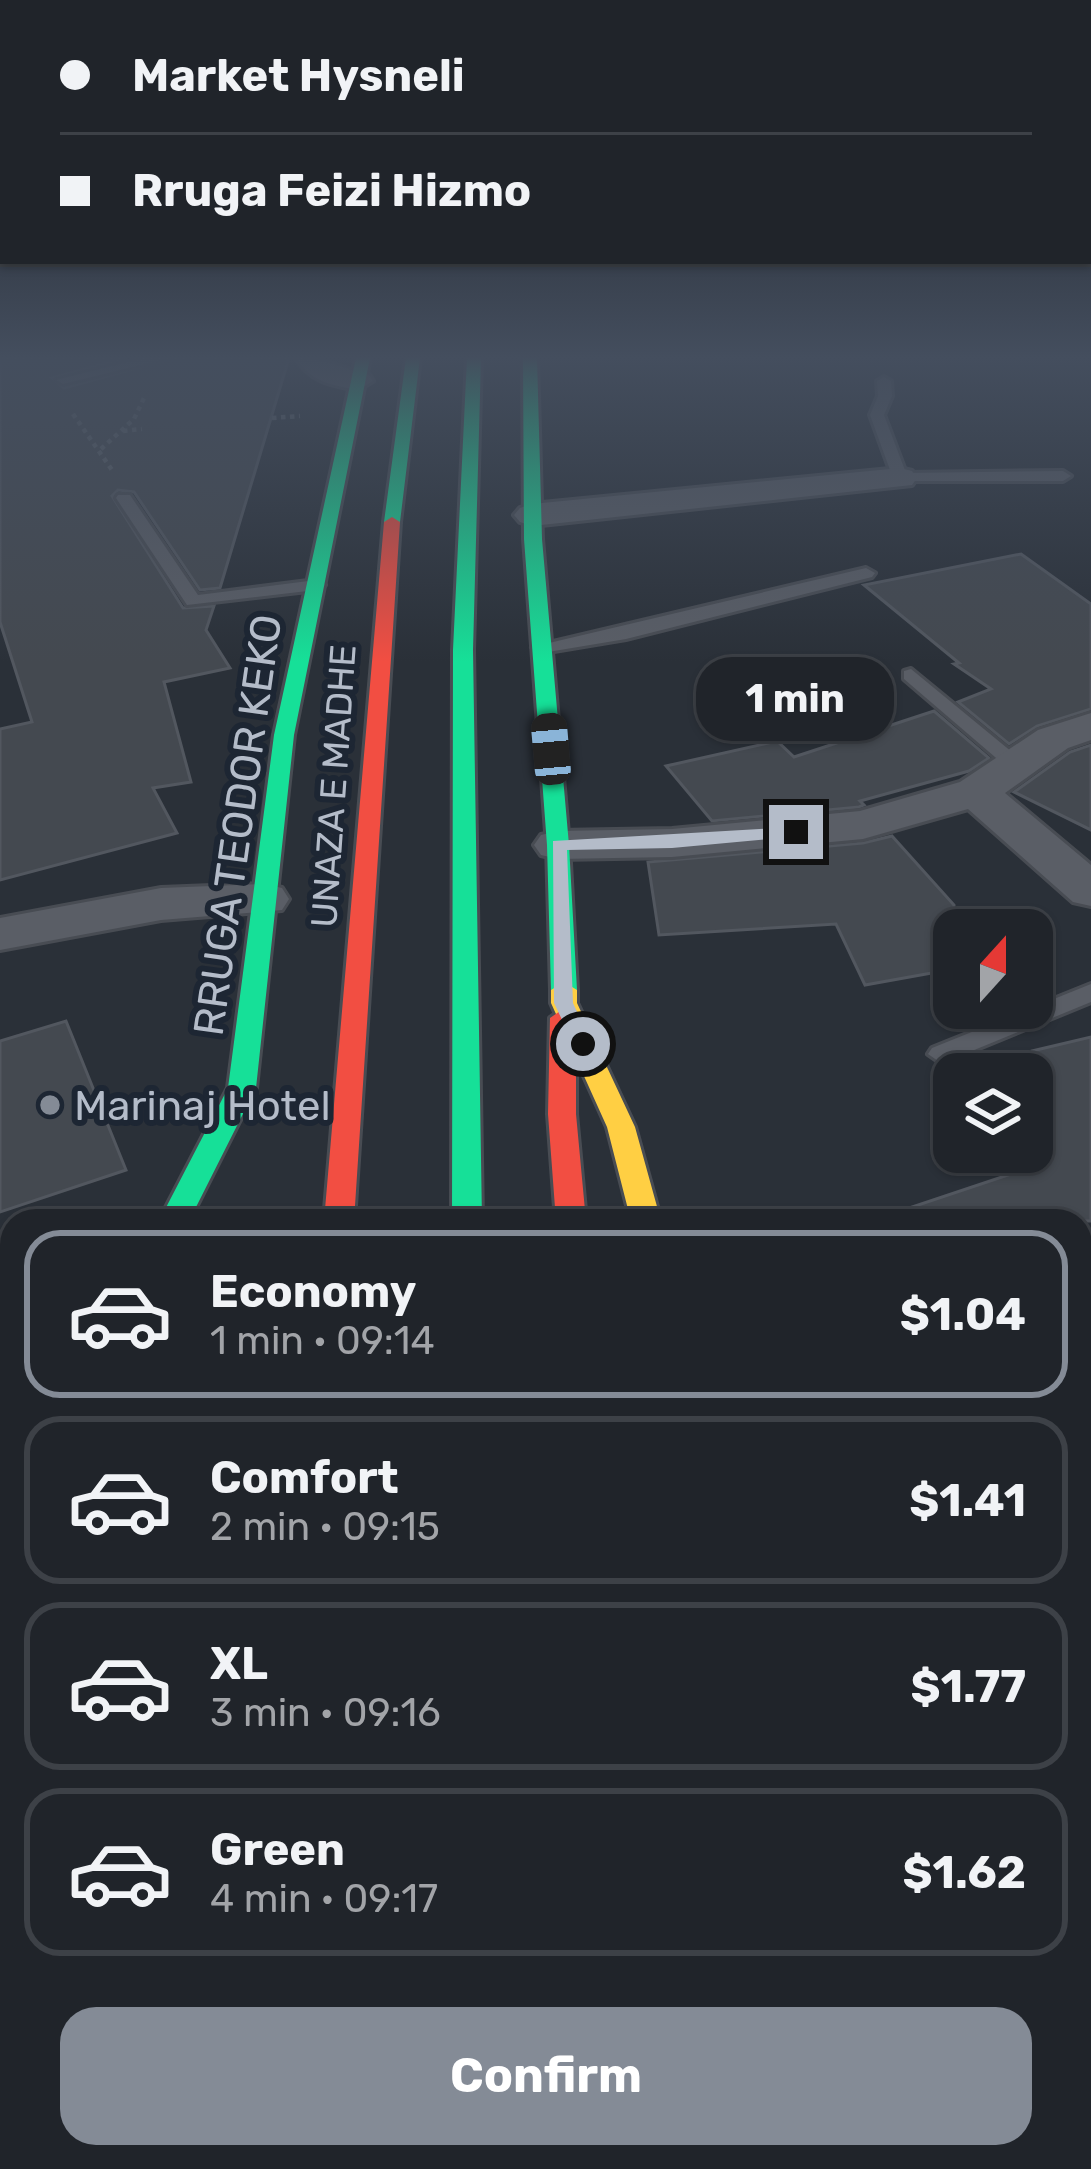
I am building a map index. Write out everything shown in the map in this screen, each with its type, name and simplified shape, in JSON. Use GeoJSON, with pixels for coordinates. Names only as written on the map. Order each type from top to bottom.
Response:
{"type":"FeatureCollection","features":[{"type":"Feature","properties":{"kind":"main road","name":"RRUGA TEODOR KEKO"},"geometry":{"type":"LineString","coordinates":[[180,1209],[242,1088],[284,735],[342,459]]}},
{"type":"Feature","properties":{"kind":"main road","name":"UNAZA E MADHE"},"geometry":{"type":"LineString","coordinates":[[340,1209],[384,586],[400,459]]}},
{"type":"Feature","properties":{"kind":"main road"},"geometry":{"type":"LineString","coordinates":[[467,1209],[463,650],[470,459]]}},
{"type":"Feature","properties":{"kind":"main road"},"geometry":{"type":"LineString","coordinates":[[531,459],[558,845],[564,1003],[562,1114],[571,1209]]}},
{"type":"Feature","properties":{"kind":"main road"},"geometry":{"type":"LineString","coordinates":[[564,1003],[621,1127],[643,1209]]}},
{"type":"Feature","properties":{"kind":"main road"},"geometry":{"type":"LineString","coordinates":[[232,1177],[242,1088]]}},
{"type":"Feature","properties":{"kind":"street"},"geometry":{"type":"LineString","coordinates":[[532,515],[900,478]]}},
{"type":"Feature","properties":{"kind":"street"},"geometry":{"type":"LineString","coordinates":[[558,845],[672,843],[863,826],[976,793],[1053,739],[1091,726]]}},
{"type":"Feature","properties":{"kind":"street"},"geometry":{"type":"LineString","coordinates":[[976,793],[1091,891]]}},
{"type":"Feature","properties":{"kind":"street"},"geometry":{"type":"LineString","coordinates":[[0,934],[161,904],[264,899]]}},
{"type":"Feature","properties":{"kind":"lane"},"geometry":{"type":"LineString","coordinates":[[893,459],[900,478],[1063,476]]}},
{"type":"Feature","properties":{"kind":"lane"},"geometry":{"type":"LineString","coordinates":[[124,498],[193,601],[316,585]]}},
{"type":"Feature","properties":{"kind":"lane"},"geometry":{"type":"LineString","coordinates":[[542,647],[626,632],[866,573]]}},
{"type":"Feature","properties":{"kind":"lane"},"geometry":{"type":"LineString","coordinates":[[910,676],[1016,765]]}},
{"type":"Feature","properties":{"kind":"lane"},"geometry":{"type":"LineString","coordinates":[[943,1053],[1091,992]]}},
{"type":"Feature","properties":{"kind":"path"},"geometry":{"type":"LineString","coordinates":[[106,459],[124,498]]}},
{"type":"Feature","properties":{"kind":"building"},"geometry":{"type":"Polygon","coordinates":[[[0,459],[259,459],[220,588],[200,590],[134,492],[118,490],[112,496],[183,608],[214,606],[206,630],[230,668],[164,682],[191,782],[153,788],[177,833],[0,880],[0,729],[32,722],[0,622],[0,459]]]}},
{"type":"Feature","properties":{"kind":"building"},"geometry":{"type":"Polygon","coordinates":[[[1021,554],[1091,604],[1091,709],[1037,726],[1009,744],[958,702],[991,689],[954,664],[959,663],[864,585],[1021,554]]]}},
{"type":"Feature","properties":{"kind":"building"},"geometry":{"type":"Polygon","coordinates":[[[934,711],[989,758],[969,771],[860,801],[864,805],[859,807],[712,821],[666,766],[777,741],[794,757],[934,711]]]}},
{"type":"Feature","properties":{"kind":"building"},"geometry":{"type":"Polygon","coordinates":[[[1091,745],[1091,830],[1014,792],[1070,752],[1091,745]]]}},
{"type":"Feature","properties":{"kind":"building"},"geometry":{"type":"Polygon","coordinates":[[[892,836],[954,905],[954,909],[933,909],[933,973],[865,985],[836,924],[659,935],[648,862],[863,843],[892,836]]]}},
{"type":"Feature","properties":{"kind":"building","name":"Marinaj Hotel"},"geometry":{"type":"Polygon","coordinates":[[[66,1021],[126,1170],[0,1209],[0,1041],[66,1021]]]}},
{"type":"Feature","properties":{"kind":"building"},"geometry":{"type":"Polygon","coordinates":[[[1091,1037],[1091,1209],[906,1209],[1014,1173],[1053,1173],[1053,1053],[1032,1053],[1091,1037]]]}},
{"type":"Feature","properties":{"kind":"traffic: fast"},"geometry":{"type":"LineString","coordinates":[[180,1209],[242,1088],[284,735],[342,459]]}},
{"type":"Feature","properties":{"kind":"traffic: fast"},"geometry":{"type":"LineString","coordinates":[[392,522],[400,459]]}},
{"type":"Feature","properties":{"kind":"traffic: fast"},"geometry":{"type":"LineString","coordinates":[[467,1209],[463,650],[470,459]]}},
{"type":"Feature","properties":{"kind":"traffic: fast"},"geometry":{"type":"LineString","coordinates":[[532,459],[564,990]]}},
{"type":"Feature","properties":{"kind":"traffic: slow"},"geometry":{"type":"LineString","coordinates":[[564,990],[564,1003],[621,1127],[643,1209]]}},
{"type":"Feature","properties":{"kind":"traffic: jam"},"geometry":{"type":"LineString","coordinates":[[340,1209],[392,522]]}},
{"type":"Feature","properties":{"kind":"traffic: jam"},"geometry":{"type":"LineString","coordinates":[[563,1018],[562,1114],[570,1209]]}},
{"type":"Feature","properties":{"kind":"place","name":"Marinaj Hotel"},"geometry":{"type":"Point","coordinates":[50,1105]}},
{"type":"Feature","properties":{"kind":"route"},"geometry":{"type":"LineString","coordinates":[[583,1044],[564,1003],[558,845],[672,843],[796,832]]}}]}
